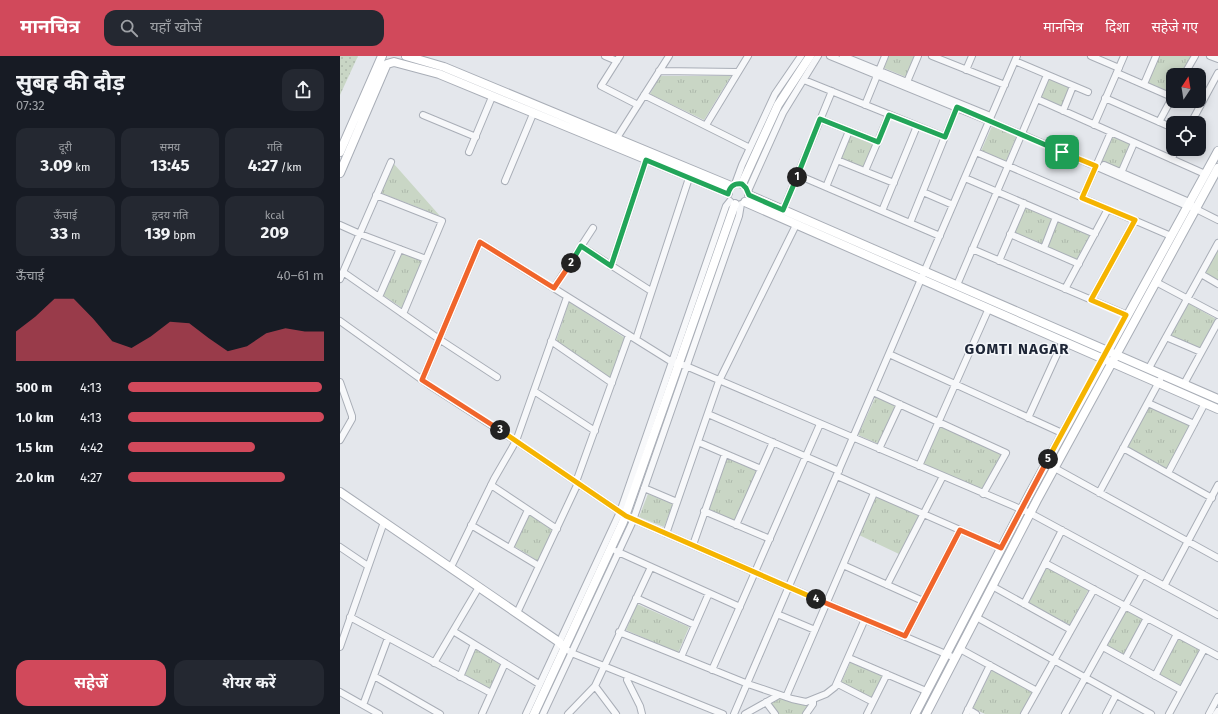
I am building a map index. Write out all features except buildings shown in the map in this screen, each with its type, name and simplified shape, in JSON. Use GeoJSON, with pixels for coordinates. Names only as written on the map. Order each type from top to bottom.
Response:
{"type":"FeatureCollection","features":[{"type":"Feature","properties":{"kind":"street"},"geometry":{"type":"LineString","coordinates":[[340,152],[382,56]]}},
{"type":"Feature","properties":{"kind":"street"},"geometry":{"type":"LineString","coordinates":[[406,56],[444,67],[614,143],[738,195],[796,225],[1218,409]]}},
{"type":"Feature","properties":{"kind":"street"},"geometry":{"type":"LineString","coordinates":[[605,56],[618,58],[601,86],[638,105]]}},
{"type":"Feature","properties":{"kind":"street"},"geometry":{"type":"LineString","coordinates":[[614,143],[669,56]]}},
{"type":"Feature","properties":{"kind":"street"},"geometry":{"type":"LineString","coordinates":[[706,125],[748,56]]}},
{"type":"Feature","properties":{"kind":"street"},"geometry":{"type":"LineString","coordinates":[[738,195],[750,148],[775,94],[801,56]]}},
{"type":"Feature","properties":{"kind":"street"},"geometry":{"type":"LineString","coordinates":[[526,714],[539,684],[563,647],[614,551],[738,195],[778,105],[810,56]]}},
{"type":"Feature","properties":{"kind":"street"},"geometry":{"type":"LineString","coordinates":[[738,195],[783,113],[818,56]]}},
{"type":"Feature","properties":{"kind":"street"},"geometry":{"type":"LineString","coordinates":[[830,56],[907,82],[990,119]]}},
{"type":"Feature","properties":{"kind":"street"},"geometry":{"type":"LineString","coordinates":[[843,56],[878,73],[957,107],[1023,132],[1188,204]]}},
{"type":"Feature","properties":{"kind":"street"},"geometry":{"type":"LineString","coordinates":[[865,105],[885,56]]}},
{"type":"Feature","properties":{"kind":"street"},"geometry":{"type":"LineString","coordinates":[[907,82],[918,56]]}},
{"type":"Feature","properties":{"kind":"street"},"geometry":{"type":"LineString","coordinates":[[932,56],[1005,86]]}},
{"type":"Feature","properties":{"kind":"street"},"geometry":{"type":"LineString","coordinates":[[966,70],[972,56]]}},
{"type":"Feature","properties":{"kind":"street"},"geometry":{"type":"LineString","coordinates":[[1091,56],[1166,94]]}},
{"type":"Feature","properties":{"kind":"street"},"geometry":{"type":"LineString","coordinates":[[1094,125],[1124,56]]}},
{"type":"Feature","properties":{"kind":"street"},"geometry":{"type":"LineString","coordinates":[[1144,84],[1156,56]]}},
{"type":"Feature","properties":{"kind":"street"},"geometry":{"type":"LineString","coordinates":[[1188,68],[1195,56]]}},
{"type":"Feature","properties":{"kind":"street"},"geometry":{"type":"LineString","coordinates":[[1210,56],[1218,59]]}},
{"type":"Feature","properties":{"kind":"street"},"geometry":{"type":"LineString","coordinates":[[734,714],[922,280],[1016,58],[1047,75],[1088,92]]}},
{"type":"Feature","properties":{"kind":"street"},"geometry":{"type":"LineString","coordinates":[[340,173],[387,64],[390,62],[403,64],[439,74],[533,114],[614,143],[646,160],[689,178],[783,210],[1218,398]]}},
{"type":"Feature","properties":{"kind":"street"},"geometry":{"type":"LineString","coordinates":[[659,71],[738,72]]}},
{"type":"Feature","properties":{"kind":"street"},"geometry":{"type":"LineString","coordinates":[[1195,116],[1218,73]]}},
{"type":"Feature","properties":{"kind":"street"},"geometry":{"type":"LineString","coordinates":[[956,285],[1047,75]]}},
{"type":"Feature","properties":{"kind":"street"},"geometry":{"type":"LineString","coordinates":[[804,80],[945,137]]}},
{"type":"Feature","properties":{"kind":"street"},"geometry":{"type":"LineString","coordinates":[[1062,111],[1073,86]]}},
{"type":"Feature","properties":{"kind":"street"},"geometry":{"type":"LineString","coordinates":[[783,210],[832,91]]}},
{"type":"Feature","properties":{"kind":"street"},"geometry":{"type":"LineString","coordinates":[[644,95],[750,148]]}},
{"type":"Feature","properties":{"kind":"street"},"geometry":{"type":"LineString","coordinates":[[469,152],[492,97]]}},
{"type":"Feature","properties":{"kind":"street"},"geometry":{"type":"LineString","coordinates":[[1105,98],[1166,125]]}},
{"type":"Feature","properties":{"kind":"street"},"geometry":{"type":"LineString","coordinates":[[1037,99],[1212,177]]}},
{"type":"Feature","properties":{"kind":"street"},"geometry":{"type":"LineString","coordinates":[[910,223],[957,107]]}},
{"type":"Feature","properties":{"kind":"street"},"geometry":{"type":"LineString","coordinates":[[1159,122],[1167,108]]}},
{"type":"Feature","properties":{"kind":"street"},"geometry":{"type":"LineString","coordinates":[[506,181],[533,114]]}},
{"type":"Feature","properties":{"kind":"street"},"geometry":{"type":"LineString","coordinates":[[423,115],[476,136]]}},
{"type":"Feature","properties":{"kind":"street"},"geometry":{"type":"LineString","coordinates":[[865,171],[889,115]]}},
{"type":"Feature","properties":{"kind":"street"},"geometry":{"type":"LineString","coordinates":[[820,119],[878,142]]}},
{"type":"Feature","properties":{"kind":"street"},"geometry":{"type":"LineString","coordinates":[[882,211],[917,126]]}},
{"type":"Feature","properties":{"kind":"street"},"geometry":{"type":"LineString","coordinates":[[826,187],[849,131]]}},
{"type":"Feature","properties":{"kind":"street"},"geometry":{"type":"LineString","coordinates":[[1082,198],[1111,132]]}},
{"type":"Feature","properties":{"kind":"street"},"geometry":{"type":"LineString","coordinates":[[1121,173],[1134,143]]}},
{"type":"Feature","properties":{"kind":"street"},"geometry":{"type":"LineString","coordinates":[[915,714],[1020,510],[1126,315],[1188,204],[1212,177],[1218,151]]}},
{"type":"Feature","properties":{"kind":"street"},"geometry":{"type":"LineString","coordinates":[[976,152],[1171,236]]}},
{"type":"Feature","properties":{"kind":"street"},"geometry":{"type":"LineString","coordinates":[[611,266],[646,160]]}},
{"type":"Feature","properties":{"kind":"street"},"geometry":{"type":"LineString","coordinates":[[837,160],[894,183]]}},
{"type":"Feature","properties":{"kind":"street"},"geometry":{"type":"LineString","coordinates":[[340,279],[391,162]]}},
{"type":"Feature","properties":{"kind":"street"},"geometry":{"type":"LineString","coordinates":[[1097,164],[1121,173],[1188,204],[1218,220]]}},
{"type":"Feature","properties":{"kind":"street"},"geometry":{"type":"LineString","coordinates":[[926,714],[1054,468],[1218,168]]}},
{"type":"Feature","properties":{"kind":"street"},"geometry":{"type":"LineString","coordinates":[[798,175],[940,236]]}},
{"type":"Feature","properties":{"kind":"street"},"geometry":{"type":"LineString","coordinates":[[636,339],[689,178]]}},
{"type":"Feature","properties":{"kind":"street"},"geometry":{"type":"LineString","coordinates":[[965,178],[1095,234]]}},
{"type":"Feature","properties":{"kind":"street"},"geometry":{"type":"LineString","coordinates":[[923,192],[953,205]]}},
{"type":"Feature","properties":{"kind":"street"},"geometry":{"type":"LineString","coordinates":[[376,195],[442,221],[403,314]]}},
{"type":"Feature","properties":{"kind":"street"},"geometry":{"type":"LineString","coordinates":[[998,261],[1024,203]]}},
{"type":"Feature","properties":{"kind":"street"},"geometry":{"type":"LineString","coordinates":[[1065,289],[1108,209]]}},
{"type":"Feature","properties":{"kind":"street"},"geometry":{"type":"LineString","coordinates":[[1044,248],[1056,218]]}},
{"type":"Feature","properties":{"kind":"street"},"geometry":{"type":"LineString","coordinates":[[1091,300],[1135,220]]}},
{"type":"Feature","properties":{"kind":"street"},"geometry":{"type":"LineString","coordinates":[[340,224],[360,234],[426,259]]}},
{"type":"Feature","properties":{"kind":"street"},"geometry":{"type":"LineString","coordinates":[[666,534],[720,380],[796,225]]}},
{"type":"Feature","properties":{"kind":"street"},"geometry":{"type":"LineString","coordinates":[[554,288],[593,228]]}},
{"type":"Feature","properties":{"kind":"street"},"geometry":{"type":"LineString","coordinates":[[1010,234],[1079,264]]}},
{"type":"Feature","properties":{"kind":"street"},"geometry":{"type":"LineString","coordinates":[[422,380],[480,242],[629,335],[679,364],[720,380],[1030,513],[1218,615]]}},
{"type":"Feature","properties":{"kind":"street"},"geometry":{"type":"LineString","coordinates":[[1148,368],[1218,243]]}},
{"type":"Feature","properties":{"kind":"street"},"geometry":{"type":"LineString","coordinates":[[581,246],[652,292]]}},
{"type":"Feature","properties":{"kind":"street"},"geometry":{"type":"LineString","coordinates":[[379,297],[400,249]]}},
{"type":"Feature","properties":{"kind":"street"},"geometry":{"type":"LineString","coordinates":[[972,249],[1126,315]]}},
{"type":"Feature","properties":{"kind":"street"},"geometry":{"type":"LineString","coordinates":[[343,272],[439,339],[497,377]]}},
{"type":"Feature","properties":{"kind":"street"},"geometry":{"type":"LineString","coordinates":[[1200,274],[1218,284]]}},
{"type":"Feature","properties":{"kind":"street"},"geometry":{"type":"LineString","coordinates":[[1156,282],[1218,315]]}},
{"type":"Feature","properties":{"kind":"street"},"geometry":{"type":"LineString","coordinates":[[451,567],[491,485],[516,441],[567,296]]}},
{"type":"Feature","properties":{"kind":"street"},"geometry":{"type":"LineString","coordinates":[[919,466],[989,308]]}},
{"type":"Feature","properties":{"kind":"street"},"geometry":{"type":"LineString","coordinates":[[340,321],[422,380],[626,515],[666,534],[955,658]]}},
{"type":"Feature","properties":{"kind":"street"},"geometry":{"type":"LineString","coordinates":[[1184,384],[1218,322]]}},
{"type":"Feature","properties":{"kind":"street"},"geometry":{"type":"LineString","coordinates":[[517,613],[557,529],[577,482],[629,335]]}},
{"type":"Feature","properties":{"kind":"street"},"geometry":{"type":"LineString","coordinates":[[1166,337],[1201,352]]}},
{"type":"Feature","properties":{"kind":"street"},"geometry":{"type":"LineString","coordinates":[[1028,418],[1063,341]]}},
{"type":"Feature","properties":{"kind":"street"},"geometry":{"type":"LineString","coordinates":[[551,342],[612,383]]}},
{"type":"Feature","properties":{"kind":"street"},"geometry":{"type":"LineString","coordinates":[[889,354],[1062,433]]}},
{"type":"Feature","properties":{"kind":"street"},"geometry":{"type":"LineString","coordinates":[[534,714],[563,647],[626,515],[644,488],[679,364]]}},
{"type":"Feature","properties":{"kind":"street"},"geometry":{"type":"LineString","coordinates":[[1099,493],[1163,375]]}},
{"type":"Feature","properties":{"kind":"street"},"geometry":{"type":"LineString","coordinates":[[340,382],[352,416],[352,420],[340,440]]}},
{"type":"Feature","properties":{"kind":"street"},"geometry":{"type":"LineString","coordinates":[[534,391],[594,431]]}},
{"type":"Feature","properties":{"kind":"street"},"geometry":{"type":"LineString","coordinates":[[873,392],[1006,453],[983,494]]}},
{"type":"Feature","properties":{"kind":"street"},"geometry":{"type":"LineString","coordinates":[[1148,403],[1194,424]]}},
{"type":"Feature","properties":{"kind":"street"},"geometry":{"type":"LineString","coordinates":[[1168,473],[1205,403]]}},
{"type":"Feature","properties":{"kind":"street"},"geometry":{"type":"LineString","coordinates":[[879,449],[900,404]]}},
{"type":"Feature","properties":{"kind":"street"},"geometry":{"type":"LineString","coordinates":[[708,414],[806,457],[874,493],[1001,548]]}},
{"type":"Feature","properties":{"kind":"street"},"geometry":{"type":"LineString","coordinates":[[712,670],[756,573],[820,424]]}},
{"type":"Feature","properties":{"kind":"street"},"geometry":{"type":"LineString","coordinates":[[698,442],[761,469]]}},
{"type":"Feature","properties":{"kind":"street"},"geometry":{"type":"LineString","coordinates":[[736,525],[773,442]]}},
{"type":"Feature","properties":{"kind":"street"},"geometry":{"type":"LineString","coordinates":[[1123,448],[1212,498]]}},
{"type":"Feature","properties":{"kind":"street"},"geometry":{"type":"LineString","coordinates":[[693,545],[725,454]]}},
{"type":"Feature","properties":{"kind":"street"},"geometry":{"type":"LineString","coordinates":[[1046,463],[1218,558]]}},
{"type":"Feature","properties":{"kind":"street"},"geometry":{"type":"LineString","coordinates":[[888,585],[943,476]]}},
{"type":"Feature","properties":{"kind":"street"},"geometry":{"type":"LineString","coordinates":[[491,485],[557,529]]}},
{"type":"Feature","properties":{"kind":"street"},"geometry":{"type":"LineString","coordinates":[[1164,586],[1218,485]]}},
{"type":"Feature","properties":{"kind":"street"},"geometry":{"type":"LineString","coordinates":[[644,488],[677,502]]}},
{"type":"Feature","properties":{"kind":"street"},"geometry":{"type":"LineString","coordinates":[[340,492],[383,524],[563,647],[603,666],[723,714]]}},
{"type":"Feature","properties":{"kind":"street"},"geometry":{"type":"LineString","coordinates":[[786,697],[874,493]]}},
{"type":"Feature","properties":{"kind":"street"},"geometry":{"type":"LineString","coordinates":[[340,498],[451,567],[478,589],[517,613],[563,647]]}},
{"type":"Feature","properties":{"kind":"street"},"geometry":{"type":"LineString","coordinates":[[510,548],[528,510]]}},
{"type":"Feature","properties":{"kind":"street"},"geometry":{"type":"LineString","coordinates":[[704,512],[770,539]]}},
{"type":"Feature","properties":{"kind":"street"},"geometry":{"type":"LineString","coordinates":[[341,642],[383,524]]}},
{"type":"Feature","properties":{"kind":"street"},"geometry":{"type":"LineString","coordinates":[[471,524],[539,566]]}},
{"type":"Feature","properties":{"kind":"street"},"geometry":{"type":"LineString","coordinates":[[905,636],[960,530]]}},
{"type":"Feature","properties":{"kind":"street"},"geometry":{"type":"LineString","coordinates":[[1024,604],[1062,530]]}},
{"type":"Feature","properties":{"kind":"street"},"geometry":{"type":"LineString","coordinates":[[340,547],[368,566]]}},
{"type":"Feature","properties":{"kind":"street"},"geometry":{"type":"LineString","coordinates":[[614,551],[740,607]]}},
{"type":"Feature","properties":{"kind":"street"},"geometry":{"type":"LineString","coordinates":[[1045,563],[1218,656]]}},
{"type":"Feature","properties":{"kind":"street"},"geometry":{"type":"LineString","coordinates":[[843,565],[923,601]]}},
{"type":"Feature","properties":{"kind":"street"},"geometry":{"type":"LineString","coordinates":[[568,714],[595,686],[619,632],[651,567]]}},
{"type":"Feature","properties":{"kind":"street"},"geometry":{"type":"LineString","coordinates":[[1065,714],[1143,574]]}},
{"type":"Feature","properties":{"kind":"street"},"geometry":{"type":"LineString","coordinates":[[992,586],[1071,630]]}},
{"type":"Feature","properties":{"kind":"street"},"geometry":{"type":"LineString","coordinates":[[434,663],[478,589]]}},
{"type":"Feature","properties":{"kind":"street"},"geometry":{"type":"LineString","coordinates":[[1024,714],[1094,589]]}},
{"type":"Feature","properties":{"kind":"street"},"geometry":{"type":"LineString","coordinates":[[681,657],[708,593]]}},
{"type":"Feature","properties":{"kind":"street"},"geometry":{"type":"LineString","coordinates":[[636,598],[695,625]]}},
{"type":"Feature","properties":{"kind":"street"},"geometry":{"type":"LineString","coordinates":[[778,614],[815,630]]}},
{"type":"Feature","properties":{"kind":"street"},"geometry":{"type":"LineString","coordinates":[[350,617],[491,693]]}},
{"type":"Feature","properties":{"kind":"street"},"geometry":{"type":"LineString","coordinates":[[976,617],[1151,714]]}},
{"type":"Feature","properties":{"kind":"street"},"geometry":{"type":"LineString","coordinates":[[1125,659],[1148,618]]}},
{"type":"Feature","properties":{"kind":"street"},"geometry":{"type":"LineString","coordinates":[[619,632],[748,684],[779,695],[806,702],[826,694],[836,687],[865,619]]}},
{"type":"Feature","properties":{"kind":"street"},"geometry":{"type":"LineString","coordinates":[[453,631],[539,684]]}},
{"type":"Feature","properties":{"kind":"street"},"geometry":{"type":"LineString","coordinates":[[1155,676],[1177,634]]}},
{"type":"Feature","properties":{"kind":"street"},"geometry":{"type":"LineString","coordinates":[[363,705],[388,638]]}},
{"type":"Feature","properties":{"kind":"street"},"geometry":{"type":"LineString","coordinates":[[460,677],[474,644]]}},
{"type":"Feature","properties":{"kind":"street"},"geometry":{"type":"LineString","coordinates":[[544,713],[563,647]]}},
{"type":"Feature","properties":{"kind":"street"},"geometry":{"type":"LineString","coordinates":[[1103,647],[1182,690]]}},
{"type":"Feature","properties":{"kind":"street"},"geometry":{"type":"LineString","coordinates":[[960,649],[1037,691]]}},
{"type":"Feature","properties":{"kind":"street"},"geometry":{"type":"LineString","coordinates":[[1169,714],[1204,649]]}},
{"type":"Feature","properties":{"kind":"street"},"geometry":{"type":"LineString","coordinates":[[849,658],[926,691]]}},
{"type":"Feature","properties":{"kind":"street"},"geometry":{"type":"LineString","coordinates":[[482,714],[504,663]]}},
{"type":"Feature","properties":{"kind":"street"},"geometry":{"type":"LineString","coordinates":[[976,714],[967,712],[990,666]]}},
{"type":"Feature","properties":{"kind":"street"},"geometry":{"type":"LineString","coordinates":[[867,714],[887,674]]}},
{"type":"Feature","properties":{"kind":"street"},"geometry":{"type":"LineString","coordinates":[[374,676],[440,714]]}},
{"type":"Feature","properties":{"kind":"street"},"geometry":{"type":"LineString","coordinates":[[628,676],[627,680],[640,706],[642,714]]}},
{"type":"Feature","properties":{"kind":"street"},"geometry":{"type":"LineString","coordinates":[[838,684],[873,702]]}},
{"type":"Feature","properties":{"kind":"street"},"geometry":{"type":"LineString","coordinates":[[595,686],[616,714]]}},
{"type":"Feature","properties":{"kind":"street"},"geometry":{"type":"LineString","coordinates":[[340,692],[379,714]]}},
{"type":"Feature","properties":{"kind":"street"},"geometry":{"type":"LineString","coordinates":[[745,714],[779,695]]}},
{"type":"Feature","properties":{"kind":"street"},"geometry":{"type":"LineString","coordinates":[[1106,714],[1116,695]]}},
{"type":"Feature","properties":{"kind":"street"},"geometry":{"type":"LineString","coordinates":[[1209,714],[1218,697]]}},
{"type":"Feature","properties":{"kind":"street"},"geometry":{"type":"LineString","coordinates":[[806,714],[813,704],[813,700]]}},
{"type":"Feature","properties":{"kind":"street"},"geometry":{"type":"LineString","coordinates":[[766,702],[775,714]]}},
{"type":"Feature","properties":{"kind":"green space"},"geometry":{"type":"Polygon","coordinates":[[[340,56],[358,56],[340,95],[340,56]]]}},
{"type":"Feature","properties":{"kind":"green space"},"geometry":{"type":"Polygon","coordinates":[[[889,56],[914,56],[906,77],[884,68],[889,56]]]}},
{"type":"Feature","properties":{"kind":"green space"},"geometry":{"type":"Polygon","coordinates":[[[1158,56],[1191,56],[1185,68],[1166,68],[1166,92],[1147,84],[1158,56]]]}},
{"type":"Feature","properties":{"kind":"green space"},"geometry":{"type":"Polygon","coordinates":[[[660,76],[731,76],[704,120],[650,94],[660,76]]]}},
{"type":"Feature","properties":{"kind":"green space"},"geometry":{"type":"Polygon","coordinates":[[[1049,78],[1070,87],[1061,107],[1040,98],[1049,78]]]}},
{"type":"Feature","properties":{"kind":"green space"},"geometry":{"type":"Polygon","coordinates":[[[993,124],[1017,135],[1006,161],[981,151],[993,124]]]}},
{"type":"Feature","properties":{"kind":"green space"},"geometry":{"type":"Polygon","coordinates":[[[850,134],[874,144],[864,168],[840,158],[850,134]]]}},
{"type":"Feature","properties":{"kind":"green space"},"geometry":{"type":"Polygon","coordinates":[[[1113,136],[1131,144],[1120,169],[1102,161],[1113,136]]]}},
{"type":"Feature","properties":{"kind":"green space"},"geometry":{"type":"Polygon","coordinates":[[[394,164],[440,216],[381,193],[394,164]]]}},
{"type":"Feature","properties":{"kind":"green space"},"geometry":{"type":"Polygon","coordinates":[[[1024,207],[1053,220],[1041,245],[1013,233],[1024,207]]]}},
{"type":"Feature","properties":{"kind":"green space"},"geometry":{"type":"Polygon","coordinates":[[[1057,221],[1091,236],[1077,260],[1047,247],[1057,221]]]}},
{"type":"Feature","properties":{"kind":"green space"},"geometry":{"type":"Polygon","coordinates":[[[1218,248],[1218,281],[1204,273],[1218,248]]]}},
{"type":"Feature","properties":{"kind":"green space"},"geometry":{"type":"Polygon","coordinates":[[[401,253],[423,261],[402,308],[383,295],[401,253]]]}},
{"type":"Feature","properties":{"kind":"green space"},"geometry":{"type":"Polygon","coordinates":[[[569,302],[625,338],[610,378],[556,341],[569,302]]]}},
{"type":"Feature","properties":{"kind":"green space"},"geometry":{"type":"Polygon","coordinates":[[[1188,303],[1216,319],[1200,349],[1169,336],[1188,303]]]}},
{"type":"Feature","properties":{"kind":"green space"},"geometry":{"type":"Polygon","coordinates":[[[876,396],[898,406],[881,445],[858,435],[876,396]]]}},
{"type":"Feature","properties":{"kind":"green space"},"geometry":{"type":"Polygon","coordinates":[[[1149,406],[1191,426],[1167,469],[1126,448],[1149,406]]]}},
{"type":"Feature","properties":{"kind":"green space"},"geometry":{"type":"Polygon","coordinates":[[[940,425],[1002,454],[983,490],[923,464],[940,425]]]}},
{"type":"Feature","properties":{"kind":"green space"},"geometry":{"type":"Polygon","coordinates":[[[727,457],[758,469],[735,521],[708,509],[727,457]]]}},
{"type":"Feature","properties":{"kind":"green space"},"geometry":{"type":"Polygon","coordinates":[[[648,494],[673,504],[664,527],[639,517],[648,494]]]}},
{"type":"Feature","properties":{"kind":"green space"},"geometry":{"type":"Polygon","coordinates":[[[876,496],[920,515],[899,554],[859,535],[876,496]]]}},
{"type":"Feature","properties":{"kind":"green space"},"geometry":{"type":"Polygon","coordinates":[[[529,514],[552,530],[538,561],[514,546],[529,514]]]}},
{"type":"Feature","properties":{"kind":"green space"},"geometry":{"type":"Polygon","coordinates":[[[1047,566],[1089,589],[1070,625],[1027,602],[1047,566]]]}},
{"type":"Feature","properties":{"kind":"green space"},"geometry":{"type":"Polygon","coordinates":[[[637,604],[689,627],[678,653],[626,630],[637,604]]]}},
{"type":"Feature","properties":{"kind":"green space"},"geometry":{"type":"Polygon","coordinates":[[[1126,609],[1144,619],[1123,655],[1106,645],[1126,609]]]}},
{"type":"Feature","properties":{"kind":"green space"},"geometry":{"type":"Polygon","coordinates":[[[1179,638],[1200,649],[1180,686],[1159,674],[1179,638]]]}},
{"type":"Feature","properties":{"kind":"green space"},"geometry":{"type":"Polygon","coordinates":[[[476,647],[501,663],[490,689],[463,675],[476,647]]]}},
{"type":"Feature","properties":{"kind":"green space"},"geometry":{"type":"Polygon","coordinates":[[[851,661],[884,676],[872,699],[841,683],[851,661]]]}},
{"type":"Feature","properties":{"kind":"green space"},"geometry":{"type":"Polygon","coordinates":[[[992,670],[1033,693],[1020,714],[985,714],[973,708],[992,670]]]}},
{"type":"Feature","properties":{"kind":"green space"},"geometry":{"type":"Polygon","coordinates":[[[779,698],[808,705],[803,714],[778,714],[769,703],[779,698]]]}},
{"type":"Feature","properties":{"kind":"district","name":"GOMTI NAGAR"},"geometry":{"type":"Point","coordinates":[1017,349]}},
{"type":"Feature","properties":{"kind":"route"},"geometry":{"type":"LineString","coordinates":[[957,107],[1062,152],[1096,166],[1082,198],[1135,220],[1091,300],[1126,315],[1028,495],[1001,548],[960,530],[905,636],[626,516],[516,441],[422,380],[480,242],[554,288],[581,246],[611,266],[646,160],[728,194],[731,186],[735,184],[742,184],[748,191],[749,195],[783,210],[820,119],[878,142],[889,115],[945,137],[957,107]]}}]}
